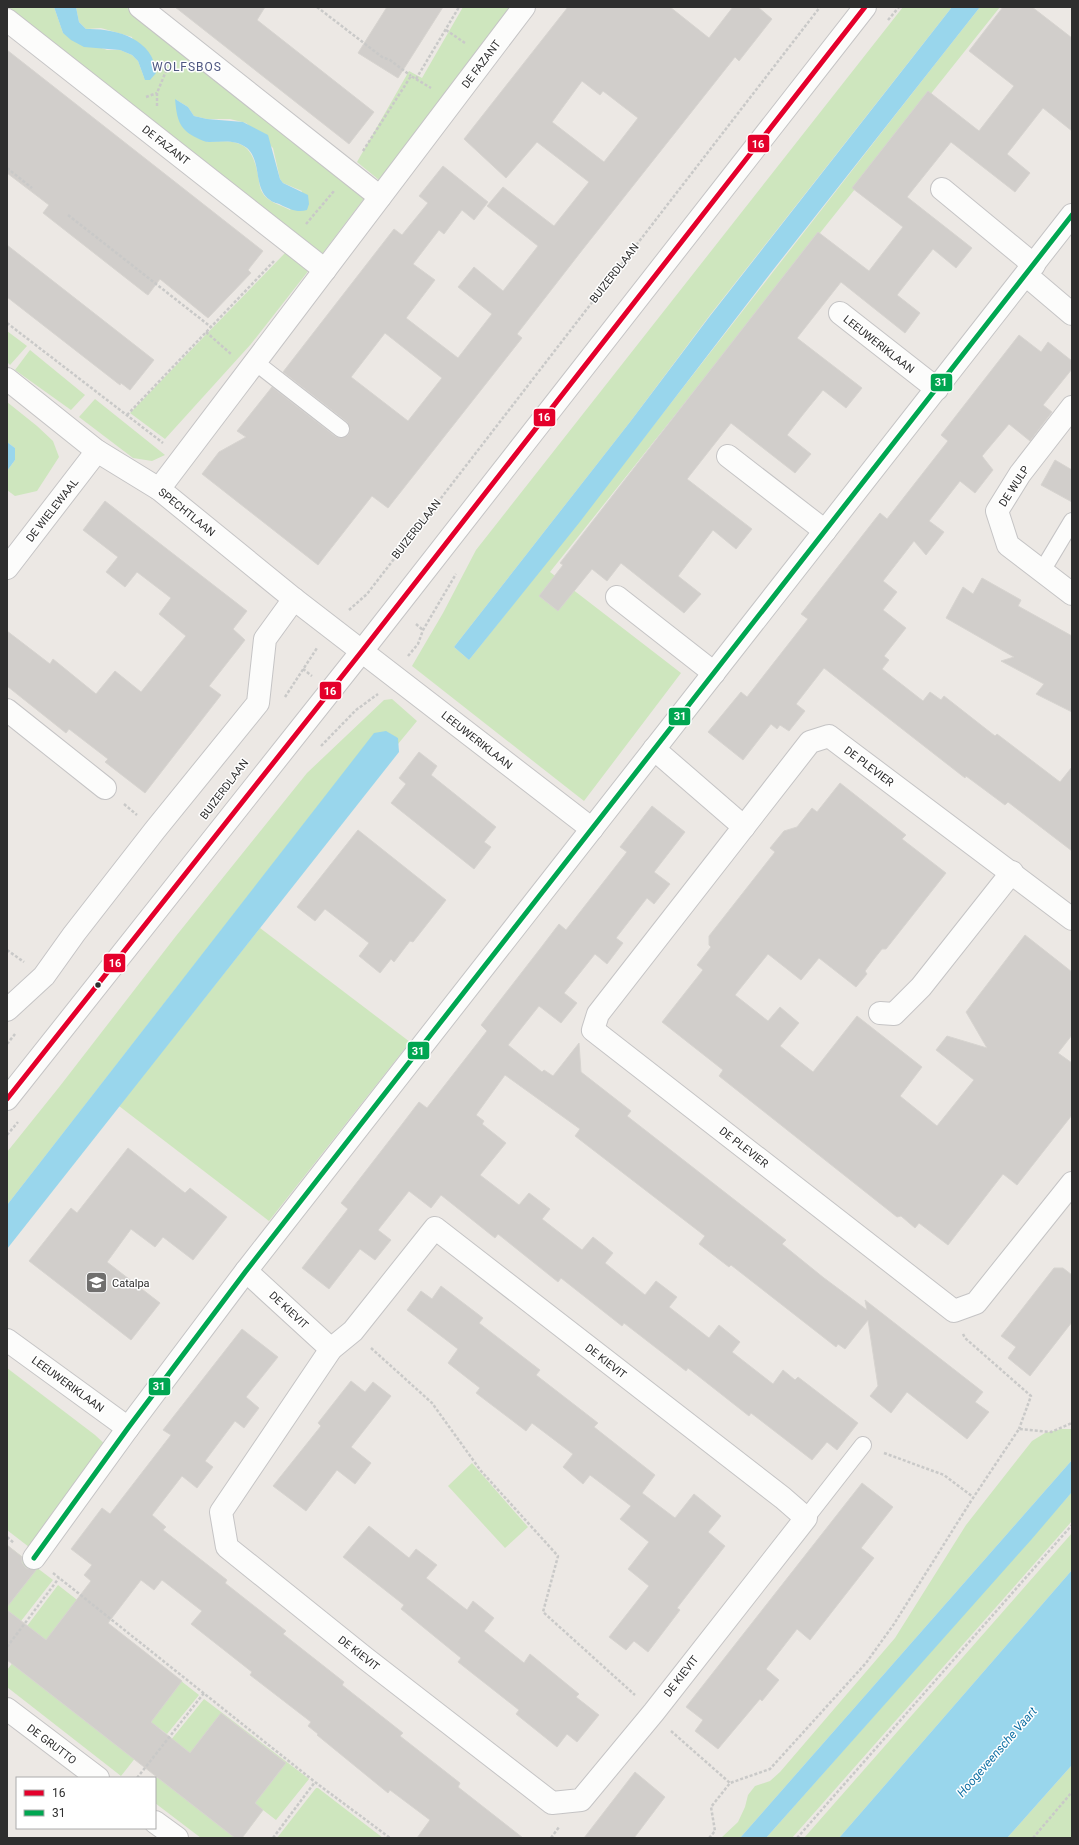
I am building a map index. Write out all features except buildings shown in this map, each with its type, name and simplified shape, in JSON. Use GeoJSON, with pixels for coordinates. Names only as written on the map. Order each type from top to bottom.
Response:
{"type":"FeatureCollection","features":[{"type":"Feature","properties":{"kind":"street"},"geometry":{"type":"LineString","coordinates":[[140,7],[380,197]]}},
{"type":"Feature","properties":{"kind":"street","name":"DE FAZANT"},"geometry":{"type":"LineString","coordinates":[[159,489],[524,7]]}},
{"type":"Feature","properties":{"kind":"street","name":"BUIZERDLAAN"},"geometry":{"type":"LineString","coordinates":[[7,1099],[362,651],[865,7]]}},
{"type":"Feature","properties":{"kind":"street","name":"DE FAZANT"},"geometry":{"type":"LineString","coordinates":[[7,20],[325,270]]}},
{"type":"Feature","properties":{"kind":"street"},"geometry":{"type":"LineString","coordinates":[[942,189],[1030,270],[1072,314]]}},
{"type":"Feature","properties":{"kind":"street"},"geometry":{"type":"LineString","coordinates":[[34,1558],[128,1428],[246,1271],[1072,215]]}},
{"type":"Feature","properties":{"kind":"street","name":"LEEUWERIKLAAN"},"geometry":{"type":"LineString","coordinates":[[840,313],[937,389]]}},
{"type":"Feature","properties":{"kind":"street","name":"SPECHTLAAN"},"geometry":{"type":"LineString","coordinates":[[7,379],[97,451],[159,489],[294,599],[362,651]]}},
{"type":"Feature","properties":{"kind":"street","name":"DE WULP"},"geometry":{"type":"LineString","coordinates":[[1072,408],[1020,474],[997,511],[1008,544],[1072,594]]}},
{"type":"Feature","properties":{"kind":"street","name":"DE WIELEWAAL"},"geometry":{"type":"LineString","coordinates":[[7,568],[97,451]]}},
{"type":"Feature","properties":{"kind":"street"},"geometry":{"type":"LineString","coordinates":[[728,456],[825,531]]}},
{"type":"Feature","properties":{"kind":"street"},"geometry":{"type":"LineString","coordinates":[[617,597],[714,673]]}},
{"type":"Feature","properties":{"kind":"street"},"geometry":{"type":"LineString","coordinates":[[7,1010],[44,976],[74,934],[146,842],[258,703],[265,639],[294,599]]}},
{"type":"Feature","properties":{"kind":"street","name":"LEEUWERIKLAAN"},"geometry":{"type":"LineString","coordinates":[[362,651],[592,829]]}},
{"type":"Feature","properties":{"kind":"street"},"geometry":{"type":"LineString","coordinates":[[7,710],[105,788]]}},
{"type":"Feature","properties":{"kind":"street","name":"DE PLEVIER"},"geometry":{"type":"LineString","coordinates":[[954,1311],[593,1030],[598,1014],[810,742],[829,736],[1012,872],[1072,919]]}},
{"type":"Feature","properties":{"kind":"street"},"geometry":{"type":"LineString","coordinates":[[654,749],[744,827]]}},
{"type":"Feature","properties":{"kind":"street"},"geometry":{"type":"LineString","coordinates":[[880,1013],[894,1014],[921,987],[1012,872]]}},
{"type":"Feature","properties":{"kind":"street"},"geometry":{"type":"LineString","coordinates":[[954,1311],[976,1303],[1072,1183]]}},
{"type":"Feature","properties":{"kind":"street","name":"DE KIEVIT"},"geometry":{"type":"LineString","coordinates":[[435,1228],[777,1493],[806,1518],[654,1712],[581,1800],[552,1803],[365,1658],[228,1547],[221,1512],[331,1349],[352,1331],[435,1228]]}},
{"type":"Feature","properties":{"kind":"street","name":"DE KIEVIT"},"geometry":{"type":"LineString","coordinates":[[246,1271],[331,1349]]}},
{"type":"Feature","properties":{"kind":"street","name":"LEEUWERIKLAAN"},"geometry":{"type":"LineString","coordinates":[[7,1340],[128,1428]]}},
{"type":"Feature","properties":{"kind":"street","name":"DE GRUTTO"},"geometry":{"type":"LineString","coordinates":[[7,1709],[97,1777]]}},
{"type":"Feature","properties":{"kind":"street"},"geometry":{"type":"LineString","coordinates":[[156,1823],[177,1838]]}},
{"type":"Feature","properties":{"kind":"lane"},"geometry":{"type":"LineString","coordinates":[[252,366],[341,429]]}},
{"type":"Feature","properties":{"kind":"lane"},"geometry":{"type":"LineString","coordinates":[[1042,571],[1072,521]]}},
{"type":"Feature","properties":{"kind":"lane"},"geometry":{"type":"LineString","coordinates":[[806,1518],[863,1445]]}},
{"type":"Feature","properties":{"kind":"path"},"geometry":{"type":"LineString","coordinates":[[317,7],[382,57],[390,60],[411,76]]}},
{"type":"Feature","properties":{"kind":"path"},"geometry":{"type":"LineString","coordinates":[[416,79],[459,7]]}},
{"type":"Feature","properties":{"kind":"path","name":"BUIZERDLAAN"},"geometry":{"type":"LineString","coordinates":[[282,702],[311,655],[333,628],[367,594],[820,7]]}},
{"type":"Feature","properties":{"kind":"path"},"geometry":{"type":"LineString","coordinates":[[158,139],[157,93],[166,71],[167,28]]}},
{"type":"Feature","properties":{"kind":"path"},"geometry":{"type":"LineString","coordinates":[[7,168],[32,188]]}},
{"type":"Feature","properties":{"kind":"path"},"geometry":{"type":"LineString","coordinates":[[68,215],[211,327]]}},
{"type":"Feature","properties":{"kind":"path"},"geometry":{"type":"LineString","coordinates":[[7,323],[182,458]]}},
{"type":"Feature","properties":{"kind":"path"},"geometry":{"type":"LineString","coordinates":[[206,332],[252,366]]}},
{"type":"Feature","properties":{"kind":"path"},"geometry":{"type":"LineString","coordinates":[[7,1044],[20,1029]]}},
{"type":"Feature","properties":{"kind":"path"},"geometry":{"type":"LineString","coordinates":[[709,1838],[714,1831],[711,1807],[730,1783],[770,1769],[866,1663],[894,1624],[1019,1428],[1031,1396],[965,1338],[954,1311]]}},
{"type":"Feature","properties":{"kind":"path"},"geometry":{"type":"LineString","coordinates":[[352,1331],[432,1403],[481,1471],[558,1556],[543,1612],[654,1712],[660,1721],[730,1783]]}},
{"type":"Feature","properties":{"kind":"path"},"geometry":{"type":"LineString","coordinates":[[1019,1428],[1051,1432],[1072,1424]]}},
{"type":"Feature","properties":{"kind":"path"},"geometry":{"type":"LineString","coordinates":[[863,1445],[944,1475],[974,1497]]}},
{"type":"Feature","properties":{"kind":"path"},"geometry":{"type":"LineString","coordinates":[[797,1838],[1072,1525]]}},
{"type":"Feature","properties":{"kind":"path"},"geometry":{"type":"LineString","coordinates":[[7,1537],[316,1782],[390,1838]]}},
{"type":"Feature","properties":{"kind":"path"},"geometry":{"type":"LineString","coordinates":[[7,1647],[59,1578]]}},
{"type":"Feature","properties":{"kind":"path"},"geometry":{"type":"LineString","coordinates":[[138,1777],[204,1693]]}},
{"type":"Feature","properties":{"kind":"path"},"geometry":{"type":"LineString","coordinates":[[272,1838],[316,1782]]}},
{"type":"Feature","properties":{"kind":"path"},"geometry":{"type":"LineString","coordinates":[[1033,1838],[1072,1792]]}},
{"type":"Feature","properties":{"kind":"green space"},"geometry":{"type":"Polygon","coordinates":[[[8,7],[54,7],[63,33],[107,50],[120,50],[132,55],[138,61],[145,80],[132,37],[101,28],[86,29],[79,22],[76,7],[126,7],[366,196],[322,254],[8,7]],[[175,99],[207,142],[233,142],[246,148],[254,161],[260,188],[264,195],[271,201],[290,210],[302,191],[283,183],[280,179],[273,148],[246,123],[230,119],[207,119],[194,116],[188,107],[175,99]]]}},
{"type":"Feature","properties":{"kind":"green space"},"geometry":{"type":"Polygon","coordinates":[[[463,7],[514,7],[379,180],[357,162],[409,71],[422,78],[463,7]]]}},
{"type":"Feature","properties":{"kind":"green space"},"geometry":{"type":"Polygon","coordinates":[[[903,7],[952,7],[710,315],[630,422],[454,647],[469,660],[980,7],[1000,7],[550,572],[681,673],[584,801],[412,666],[443,613],[476,550],[903,7]]]}},
{"type":"Feature","properties":{"kind":"green space"},"geometry":{"type":"Polygon","coordinates":[[[286,252],[309,270],[251,344],[165,439],[130,413],[286,252]]]}},
{"type":"Feature","properties":{"kind":"green space"},"geometry":{"type":"Polygon","coordinates":[[[7,331],[27,346],[10,365],[7,362],[7,331]]]}},
{"type":"Feature","properties":{"kind":"green space"},"geometry":{"type":"Polygon","coordinates":[[[30,350],[85,395],[71,410],[15,370],[30,350]]]}},
{"type":"Feature","properties":{"kind":"green space"},"geometry":{"type":"Polygon","coordinates":[[[95,399],[165,455],[152,461],[133,458],[79,417],[95,399]]]}},
{"type":"Feature","properties":{"kind":"green space"},"geometry":{"type":"Polygon","coordinates":[[[7,402],[53,441],[59,457],[37,491],[15,496],[7,490],[7,471],[15,460],[15,448],[7,442],[7,402]]]}},
{"type":"Feature","properties":{"kind":"green space"},"geometry":{"type":"Polygon","coordinates":[[[392,699],[417,721],[398,744],[398,738],[374,734],[7,1205],[7,1152],[176,936],[307,773],[384,700],[392,699]]]}},
{"type":"Feature","properties":{"kind":"green space"},"geometry":{"type":"Polygon","coordinates":[[[260,928],[410,1042],[269,1221],[119,1106],[260,928]]]}},
{"type":"Feature","properties":{"kind":"green space"},"geometry":{"type":"Polygon","coordinates":[[[7,1368],[95,1435],[108,1447],[29,1547],[7,1530],[7,1368]]]}},
{"type":"Feature","properties":{"kind":"green space"},"geometry":{"type":"Polygon","coordinates":[[[1061,1429],[1072,1429],[1072,1460],[740,1838],[721,1838],[738,1822],[745,1807],[748,1795],[755,1786],[770,1781],[780,1772],[895,1638],[966,1525],[1032,1441],[1045,1433],[1061,1429]]]}},
{"type":"Feature","properties":{"kind":"green space"},"geometry":{"type":"Polygon","coordinates":[[[472,1463],[528,1527],[505,1548],[448,1486],[472,1463]]]}},
{"type":"Feature","properties":{"kind":"green space"},"geometry":{"type":"Polygon","coordinates":[[[1072,1492],[1072,1521],[792,1838],[766,1838],[1072,1492]]]}},
{"type":"Feature","properties":{"kind":"green space"},"geometry":{"type":"Polygon","coordinates":[[[1072,1533],[1072,1570],[839,1838],[804,1838],[1072,1533]]]}},
{"type":"Feature","properties":{"kind":"green space"},"geometry":{"type":"Polygon","coordinates":[[[7,1545],[53,1580],[7,1639],[7,1545]]]}},
{"type":"Feature","properties":{"kind":"green space"},"geometry":{"type":"Polygon","coordinates":[[[58,1585],[199,1695],[167,1734],[159,1728],[121,1776],[7,1687],[7,1670],[36,1633],[27,1626],[58,1585]]]}},
{"type":"Feature","properties":{"kind":"green space"},"geometry":{"type":"Polygon","coordinates":[[[204,1699],[309,1779],[276,1820],[263,1810],[242,1838],[201,1838],[156,1804],[156,1779],[163,1770],[153,1762],[204,1699]]]}},
{"type":"Feature","properties":{"kind":"green space"},"geometry":{"type":"Polygon","coordinates":[[[1072,1765],[1072,1838],[1007,1838],[1072,1765]]]}},
{"type":"Feature","properties":{"kind":"green space"},"geometry":{"type":"Polygon","coordinates":[[[316,1788],[318,1788],[383,1838],[277,1838],[316,1788]]]}},
{"type":"Feature","properties":{"kind":"water"},"geometry":{"type":"Polygon","coordinates":[[[54,7],[76,7],[79,22],[86,29],[97,29],[120,33],[140,43],[148,51],[154,61],[156,73],[150,80],[145,80],[138,61],[132,55],[120,50],[84,47],[71,40],[63,33],[54,7]]]}},
{"type":"Feature","properties":{"kind":"water"},"geometry":{"type":"Polygon","coordinates":[[[952,7],[980,7],[773,270],[579,523],[469,660],[454,647],[630,422],[710,316],[952,7]]]}},
{"type":"Feature","properties":{"kind":"water"},"geometry":{"type":"Polygon","coordinates":[[[175,99],[188,107],[194,116],[207,119],[243,122],[268,135],[280,179],[283,183],[308,195],[309,204],[307,210],[297,211],[291,209],[273,202],[265,195],[259,182],[255,160],[247,148],[233,142],[204,141],[186,131],[182,127],[178,117],[175,99]]]}},
{"type":"Feature","properties":{"kind":"water"},"geometry":{"type":"Polygon","coordinates":[[[7,442],[15,448],[15,460],[7,471],[7,442]]]}},
{"type":"Feature","properties":{"kind":"water"},"geometry":{"type":"Polygon","coordinates":[[[386,731],[398,738],[399,752],[7,1249],[7,1205],[374,733],[386,731]]]}},
{"type":"Feature","properties":{"kind":"water"},"geometry":{"type":"Polygon","coordinates":[[[1072,1460],[1072,1492],[1031,1540],[766,1838],[740,1838],[1072,1460]]]}},
{"type":"Feature","properties":{"kind":"water","name":"Hoogeveensche Vaart"},"geometry":{"type":"Polygon","coordinates":[[[1072,1570],[1072,1765],[1007,1838],[839,1838],[1072,1570]]]}},
{"type":"Feature","properties":{"kind":"transit line","name":"16"},"geometry":{"type":"LineString","coordinates":[[7,1099],[362,651],[865,7]]}},
{"type":"Feature","properties":{"kind":"transit line","name":"31"},"geometry":{"type":"LineString","coordinates":[[34,1558],[128,1428],[246,1271],[1072,215]]}},
{"type":"Feature","properties":{"kind":"place","name":"Catalpa"},"geometry":{"type":"Point","coordinates":[96,1283]}},
{"type":"Feature","properties":{"kind":"district","name":"WOLFSBOS"},"geometry":{"type":"Point","coordinates":[187,67]}}]}
